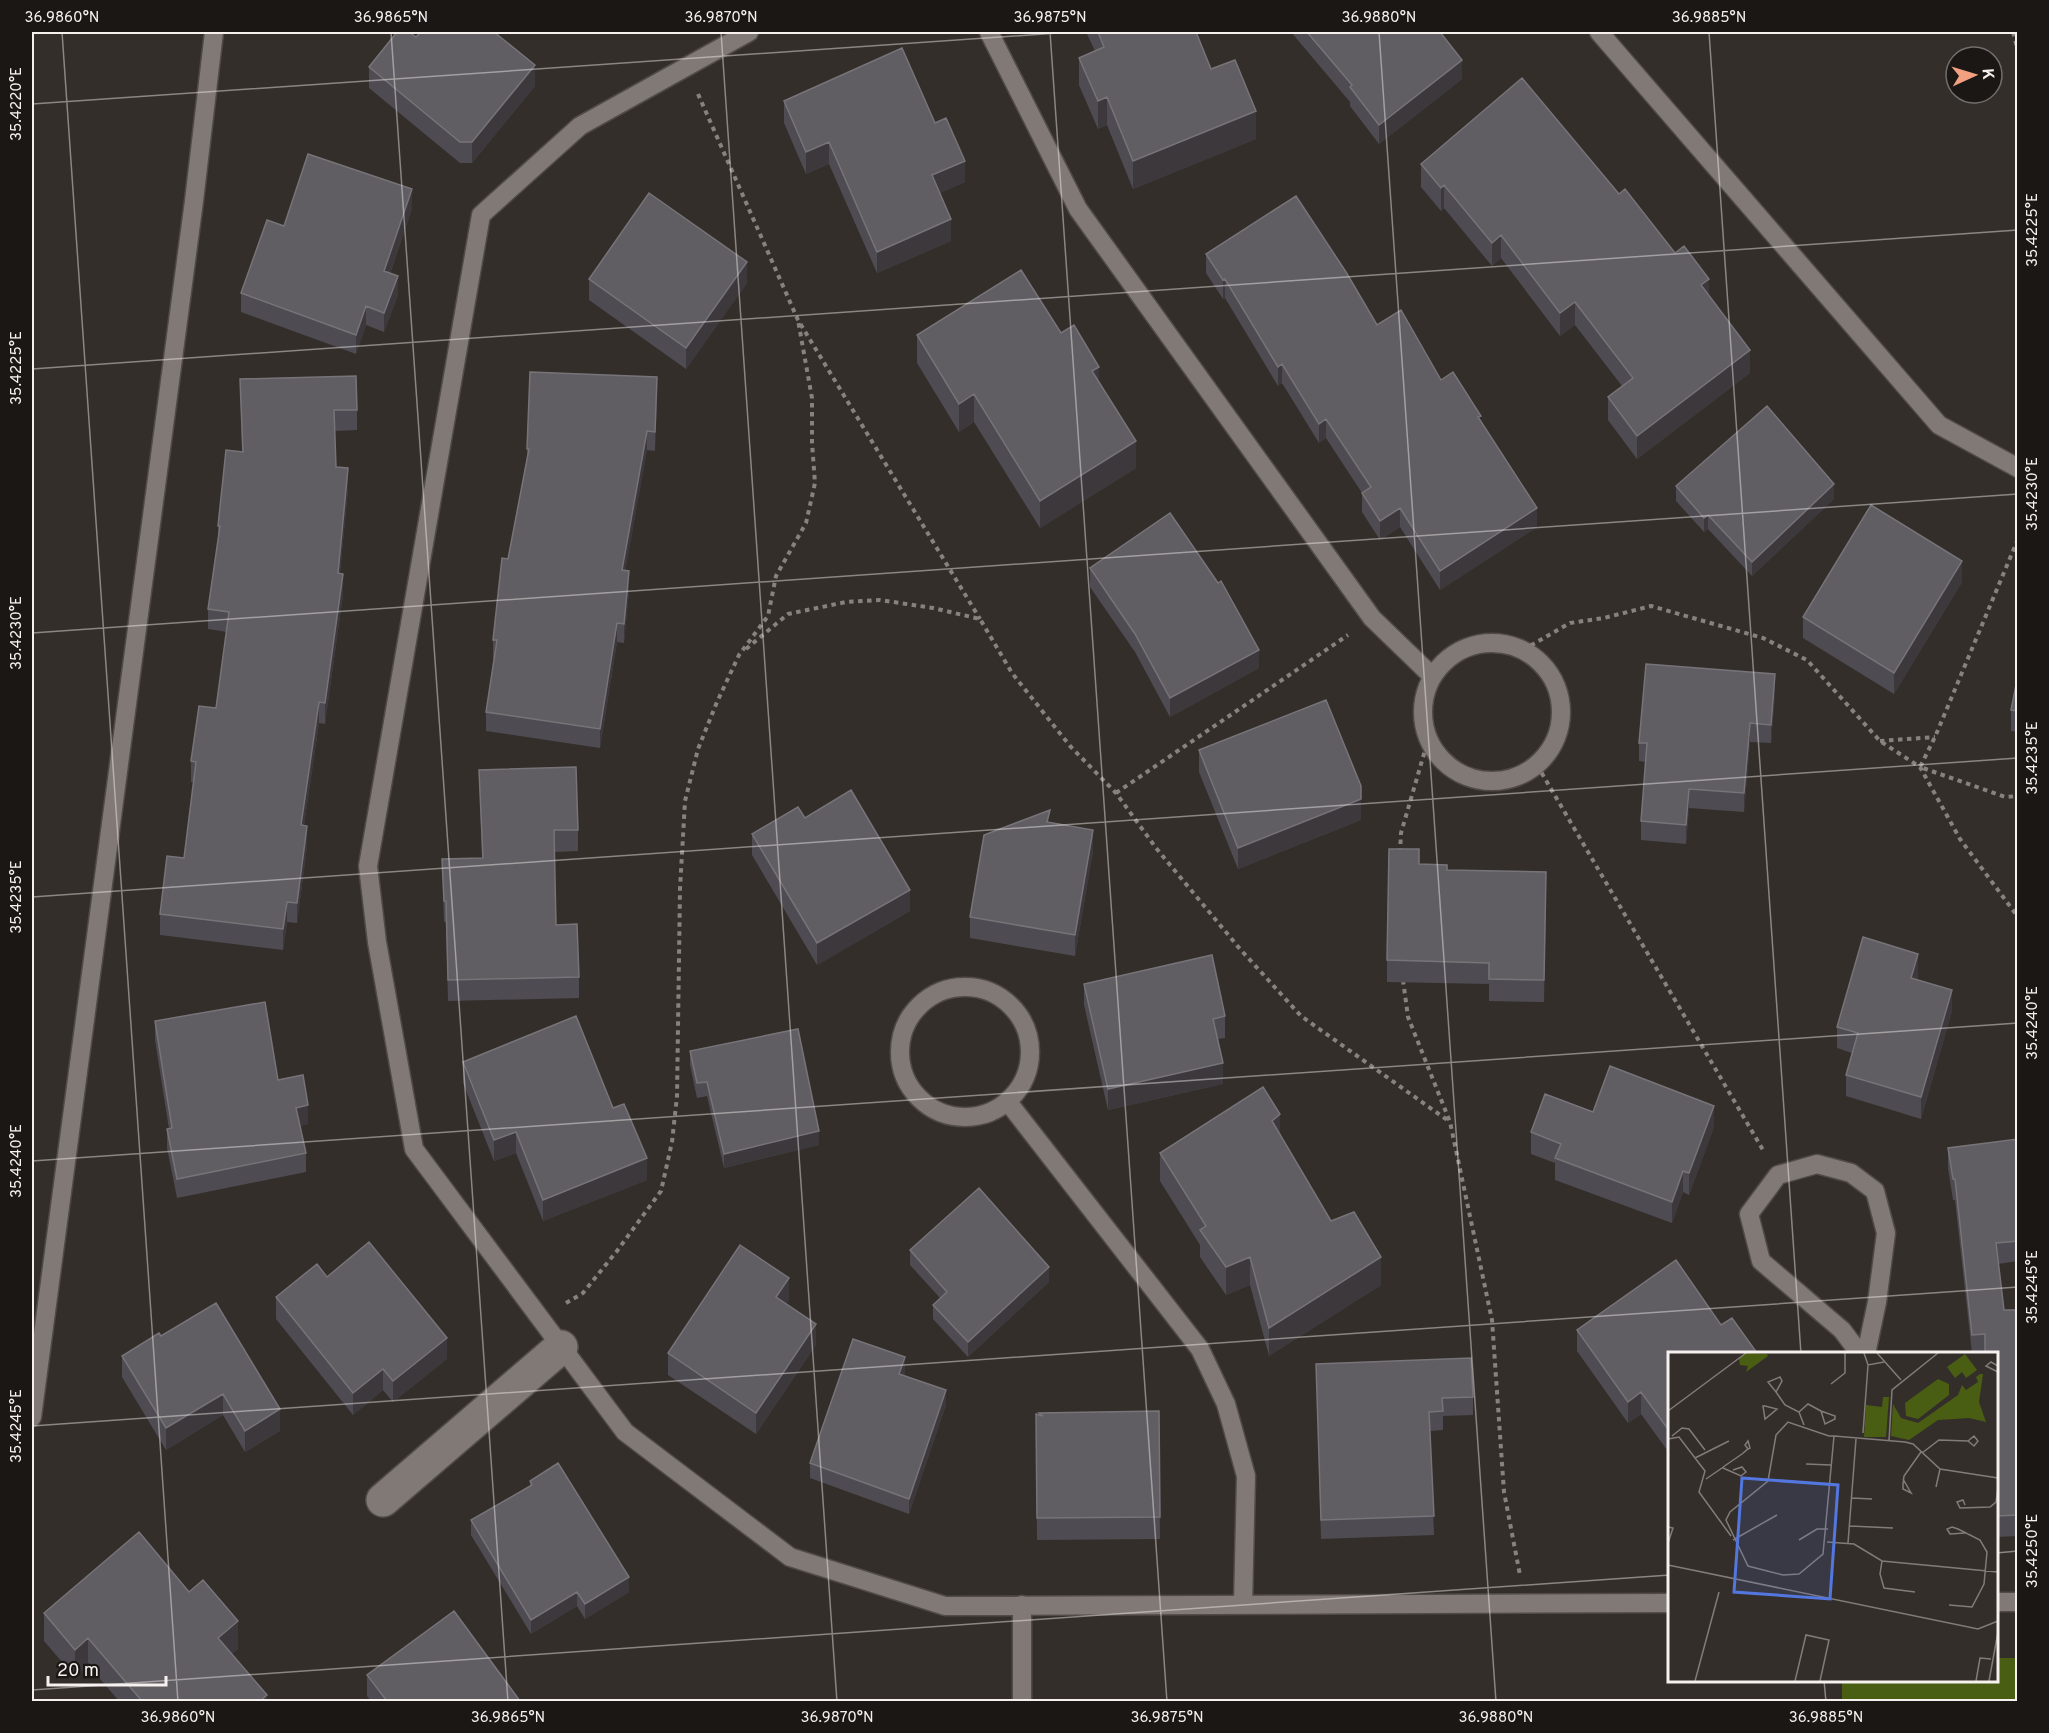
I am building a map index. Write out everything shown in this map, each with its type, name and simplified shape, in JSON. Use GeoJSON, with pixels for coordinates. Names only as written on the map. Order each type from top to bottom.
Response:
{"type":"FeatureCollection","features":[{"type":"Feature","properties":{"kind":"street"},"geometry":{"type":"LineString","coordinates":[[383,1500],[561,1347]]}},
{"type":"Feature","properties":{"kind":"lane"},"geometry":{"type":"LineString","coordinates":[[32,1417],[194,201],[214,32]]}},
{"type":"Feature","properties":{"kind":"lane"},"geometry":{"type":"LineString","coordinates":[[749,32],[579,126],[481,215],[368,866],[377,942],[414,1149],[625,1432],[790,1557],[945,1606],[1668,1604]]}},
{"type":"Feature","properties":{"kind":"lane"},"geometry":{"type":"LineString","coordinates":[[989,32],[1078,209],[1372,618],[1432,676]]}},
{"type":"Feature","properties":{"kind":"lane"},"geometry":{"type":"LineString","coordinates":[[1599,32],[1939,425],[2018,468]]}},
{"type":"Feature","properties":{"kind":"lane"},"geometry":{"type":"LineString","coordinates":[[1494,643],[1523,650],[1542,664],[1556,684],[1561,708],[1559,732],[1548,754],[1537,765],[1516,777],[1493,782],[1469,778],[1448,766],[1428,740],[1423,716],[1426,692],[1432,676],[1449,657],[1470,646],[1494,643]]}},
{"type":"Feature","properties":{"kind":"lane"},"geometry":{"type":"LineString","coordinates":[[954,986],[976,986],[998,994],[1016,1010],[1027,1029],[1031,1052],[1023,1084],[1008,1102],[988,1113],[972,1117],[949,1116],[929,1107],[912,1090],[902,1070],[900,1049],[904,1026],[915,1009],[932,994],[954,986]]}},
{"type":"Feature","properties":{"kind":"lane"},"geometry":{"type":"LineString","coordinates":[[1008,1102],[1200,1349],[1226,1404],[1246,1476],[1243,1605]]}},
{"type":"Feature","properties":{"kind":"lane"},"geometry":{"type":"LineString","coordinates":[[1859,1352],[1842,1330],[1761,1261],[1749,1214],[1778,1175],[1817,1164],[1851,1173],[1875,1191],[1886,1233],[1877,1302],[1866,1352]]}},
{"type":"Feature","properties":{"kind":"lane"},"geometry":{"type":"LineString","coordinates":[[1998,1602],[2018,1602]]}},
{"type":"Feature","properties":{"kind":"lane"},"geometry":{"type":"LineString","coordinates":[[1022,1605],[1022,1701]]}},
{"type":"Feature","properties":{"kind":"path"},"geometry":{"type":"LineString","coordinates":[[2013,32],[2018,51]]}},
{"type":"Feature","properties":{"kind":"path"},"geometry":{"type":"LineString","coordinates":[[686,65],[798,320],[1012,673],[1070,746],[1116,793],[1156,848],[1240,949],[1301,1016],[1450,1122]]}},
{"type":"Feature","properties":{"kind":"path"},"geometry":{"type":"LineString","coordinates":[[540,1318],[583,1293],[661,1191],[672,1142],[677,1096],[680,889],[685,801],[698,749],[739,655],[768,616],[776,576],[806,523],[815,483],[812,398],[798,320]]}},
{"type":"Feature","properties":{"kind":"path"},"geometry":{"type":"LineString","coordinates":[[1920,767],[2018,539]]}},
{"type":"Feature","properties":{"kind":"path"},"geometry":{"type":"LineString","coordinates":[[739,655],[788,614],[846,602],[879,600],[933,608],[980,619]]}},
{"type":"Feature","properties":{"kind":"path"},"geometry":{"type":"LineString","coordinates":[[1523,650],[1570,622],[1604,618],[1651,606],[1763,638],[1807,660],[1880,741],[1920,767],[2006,797],[2018,796]]}},
{"type":"Feature","properties":{"kind":"path"},"geometry":{"type":"LineString","coordinates":[[1116,793],[1372,618]]}},
{"type":"Feature","properties":{"kind":"path"},"geometry":{"type":"LineString","coordinates":[[1880,741],[1935,736]]}},
{"type":"Feature","properties":{"kind":"path"},"geometry":{"type":"LineString","coordinates":[[1400,856],[1401,833],[1428,740]]}},
{"type":"Feature","properties":{"kind":"path"},"geometry":{"type":"LineString","coordinates":[[1537,765],[1778,1175]]}},
{"type":"Feature","properties":{"kind":"path"},"geometry":{"type":"LineString","coordinates":[[1920,767],[1960,839],[2018,917]]}},
{"type":"Feature","properties":{"kind":"path"},"geometry":{"type":"LineString","coordinates":[[1402,971],[1408,1017],[1450,1122],[1492,1320],[1504,1492],[1526,1604]]}},
{"type":"Feature","properties":{"kind":"green space"},"geometry":{"type":"Polygon","coordinates":[[[1998,1658],[2017,1658],[2017,1701],[1842,1701],[1842,1682],[1998,1682],[1998,1658]]]}},
{"type":"Feature","properties":{"kind":"building"},"geometry":{"type":"Polygon","coordinates":[[[397,32],[409,32],[416,37],[421,32],[494,32],[535,65],[472,142],[460,142],[369,67],[397,32]]]}},
{"type":"Feature","properties":{"kind":"building"},"geometry":{"type":"Polygon","coordinates":[[[1098,32],[1196,32],[1211,69],[1235,60],[1256,111],[1133,161],[1107,97],[1098,101],[1079,58],[1104,47],[1098,32]]]}},
{"type":"Feature","properties":{"kind":"building"},"geometry":{"type":"Polygon","coordinates":[[[1307,32],[1440,32],[1462,60],[1379,125],[1350,87],[1352,85],[1307,32]]]}},
{"type":"Feature","properties":{"kind":"building"},"geometry":{"type":"Polygon","coordinates":[[[902,48],[935,123],[946,118],[965,161],[932,175],[951,219],[877,252],[829,142],[806,152],[784,101],[902,48]]]}},
{"type":"Feature","properties":{"kind":"building"},"geometry":{"type":"Polygon","coordinates":[[[1522,78],[1619,194],[1625,189],[1675,253],[1684,246],[1709,279],[1701,285],[1750,350],[1637,436],[1608,397],[1633,378],[1575,302],[1560,313],[1501,235],[1492,243],[1444,185],[1441,188],[1421,164],[1522,78]]]}},
{"type":"Feature","properties":{"kind":"building"},"geometry":{"type":"Polygon","coordinates":[[[308,154],[412,189],[384,271],[398,276],[384,313],[366,306],[356,335],[241,293],[267,220],[284,226],[308,154]]]}},
{"type":"Feature","properties":{"kind":"building"},"geometry":{"type":"Polygon","coordinates":[[[649,193],[747,262],[686,348],[589,279],[649,193]]]}},
{"type":"Feature","properties":{"kind":"building"},"geometry":{"type":"Polygon","coordinates":[[[1296,196],[1346,272],[1377,325],[1401,310],[1441,380],[1453,372],[1481,416],[1478,417],[1537,508],[1440,571],[1400,508],[1380,521],[1362,493],[1371,487],[1326,419],[1319,424],[1282,364],[1278,367],[1225,279],[1223,280],[1206,254],[1296,196]]]}},
{"type":"Feature","properties":{"kind":"building"},"geometry":{"type":"Polygon","coordinates":[[[1021,270],[1061,333],[1074,325],[1099,367],[1092,371],[1136,441],[1040,501],[974,394],[959,404],[917,335],[1021,270]]]}},
{"type":"Feature","properties":{"kind":"building"},"geometry":{"type":"Polygon","coordinates":[[[530,372],[657,377],[655,432],[647,431],[622,570],[629,571],[624,624],[617,623],[600,729],[486,712],[497,640],[493,640],[502,558],[508,559],[529,449],[527,449],[530,372]]]}},
{"type":"Feature","properties":{"kind":"building"},"geometry":{"type":"Polygon","coordinates":[[[356,376],[357,410],[334,410],[336,467],[348,468],[338,573],[343,574],[325,703],[319,702],[301,825],[307,826],[297,903],[287,902],[283,929],[160,914],[167,856],[184,858],[196,762],[191,761],[199,706],[216,708],[229,612],[208,609],[220,526],[218,526],[226,450],[243,452],[240,379],[356,376]]]}},
{"type":"Feature","properties":{"kind":"building"},"geometry":{"type":"Polygon","coordinates":[[[1767,406],[1834,484],[1752,562],[1708,515],[1704,518],[1676,486],[1767,406]]]}},
{"type":"Feature","properties":{"kind":"building"},"geometry":{"type":"Polygon","coordinates":[[[1871,505],[1962,561],[1894,673],[1803,617],[1871,505]]]}},
{"type":"Feature","properties":{"kind":"building"},"geometry":{"type":"Polygon","coordinates":[[[1170,513],[1218,583],[1221,581],[1259,650],[1170,698],[1135,634],[1090,568],[1170,513]]]}},
{"type":"Feature","properties":{"kind":"building"},"geometry":{"type":"Polygon","coordinates":[[[1646,664],[1775,674],[1771,725],[1750,723],[1744,793],[1689,789],[1686,825],[1641,821],[1647,743],[1639,743],[1646,664]]]}},
{"type":"Feature","properties":{"kind":"building"},"geometry":{"type":"Polygon","coordinates":[[[2018,675],[2018,711],[2011,710],[2018,675]]]}},
{"type":"Feature","properties":{"kind":"building"},"geometry":{"type":"Polygon","coordinates":[[[1326,700],[1361,786],[1361,799],[1238,848],[1199,750],[1326,700]]]}},
{"type":"Feature","properties":{"kind":"building"},"geometry":{"type":"Polygon","coordinates":[[[576,767],[578,830],[554,830],[556,925],[577,924],[579,977],[448,980],[446,901],[444,901],[442,859],[483,858],[479,770],[576,767]]]}},
{"type":"Feature","properties":{"kind":"building"},"geometry":{"type":"Polygon","coordinates":[[[851,790],[910,890],[817,943],[752,834],[798,807],[805,818],[851,790]]]}},
{"type":"Feature","properties":{"kind":"building"},"geometry":{"type":"Polygon","coordinates":[[[1050,810],[1047,822],[1093,830],[1075,935],[970,917],[984,835],[1050,810]]]}},
{"type":"Feature","properties":{"kind":"building"},"geometry":{"type":"Polygon","coordinates":[[[1389,849],[1419,849],[1419,864],[1447,865],[1447,870],[1546,872],[1544,980],[1489,979],[1489,963],[1387,960],[1389,849]]]}},
{"type":"Feature","properties":{"kind":"building"},"geometry":{"type":"Polygon","coordinates":[[[1863,937],[1918,954],[1911,978],[1952,990],[1921,1097],[1846,1075],[1858,1033],[1837,1027],[1863,937]]]}},
{"type":"Feature","properties":{"kind":"building"},"geometry":{"type":"Polygon","coordinates":[[[1212,955],[1225,1016],[1213,1019],[1223,1063],[1108,1089],[1084,984],[1212,955]]]}},
{"type":"Feature","properties":{"kind":"building"},"geometry":{"type":"Polygon","coordinates":[[[265,1002],[278,1080],[303,1075],[308,1105],[296,1108],[306,1153],[177,1179],[167,1129],[172,1128],[155,1021],[265,1002]]]}},
{"type":"Feature","properties":{"kind":"building"},"geometry":{"type":"Polygon","coordinates":[[[576,1016],[613,1108],[624,1104],[647,1158],[543,1200],[516,1132],[494,1140],[463,1062],[576,1016]]]}},
{"type":"Feature","properties":{"kind":"building"},"geometry":{"type":"Polygon","coordinates":[[[798,1029],[819,1131],[724,1154],[707,1082],[697,1083],[690,1051],[798,1029]]]}},
{"type":"Feature","properties":{"kind":"building"},"geometry":{"type":"Polygon","coordinates":[[[1610,1066],[1714,1106],[1689,1173],[1683,1171],[1672,1202],[1555,1158],[1561,1144],[1531,1132],[1545,1094],[1593,1112],[1610,1066]]]}},
{"type":"Feature","properties":{"kind":"building"},"geometry":{"type":"Polygon","coordinates":[[[1263,1087],[1280,1114],[1272,1121],[1331,1221],[1354,1212],[1381,1257],[1269,1328],[1250,1257],[1226,1267],[1200,1230],[1206,1226],[1160,1153],[1263,1087]]]}},
{"type":"Feature","properties":{"kind":"building"},"geometry":{"type":"Polygon","coordinates":[[[2018,1139],[2018,1241],[1996,1243],[2004,1310],[2018,1310],[2018,1515],[1998,1516],[1998,1352],[1985,1352],[1985,1334],[1972,1335],[1955,1179],[1953,1179],[1948,1148],[2018,1139]]]}},
{"type":"Feature","properties":{"kind":"building"},"geometry":{"type":"Polygon","coordinates":[[[979,1188],[1049,1267],[968,1342],[933,1305],[947,1292],[910,1250],[979,1188]]]}},
{"type":"Feature","properties":{"kind":"building"},"geometry":{"type":"Polygon","coordinates":[[[369,1242],[447,1338],[393,1381],[383,1369],[353,1393],[276,1297],[317,1264],[327,1277],[369,1242]]]}},
{"type":"Feature","properties":{"kind":"building"},"geometry":{"type":"Polygon","coordinates":[[[740,1245],[789,1278],[776,1297],[816,1324],[756,1413],[668,1353],[740,1245]]]}},
{"type":"Feature","properties":{"kind":"building"},"geometry":{"type":"Polygon","coordinates":[[[1676,1260],[1721,1325],[1732,1318],[1756,1352],[1668,1352],[1668,1429],[1641,1392],[1628,1402],[1577,1330],[1676,1260]]]}},
{"type":"Feature","properties":{"kind":"building"},"geometry":{"type":"Polygon","coordinates":[[[216,1303],[280,1409],[245,1431],[223,1394],[166,1428],[122,1356],[159,1333],[161,1336],[216,1303]]]}},
{"type":"Feature","properties":{"kind":"building"},"geometry":{"type":"Polygon","coordinates":[[[853,1339],[905,1357],[899,1374],[946,1390],[909,1499],[810,1463],[853,1339]]]}},
{"type":"Feature","properties":{"kind":"building"},"geometry":{"type":"Polygon","coordinates":[[[1471,1358],[1473,1397],[1442,1398],[1443,1411],[1429,1412],[1434,1516],[1321,1520],[1316,1364],[1471,1358]]]}},
{"type":"Feature","properties":{"kind":"building"},"geometry":{"type":"Polygon","coordinates":[[[1159,1411],[1160,1517],[1037,1518],[1036,1414],[1043,1416],[1039,1413],[1159,1411]]]}},
{"type":"Feature","properties":{"kind":"building"},"geometry":{"type":"Polygon","coordinates":[[[558,1463],[629,1577],[585,1604],[577,1592],[531,1620],[471,1520],[532,1485],[530,1481],[558,1463]]]}},
{"type":"Feature","properties":{"kind":"building"},"geometry":{"type":"Polygon","coordinates":[[[139,1532],[189,1592],[203,1580],[238,1621],[218,1638],[267,1695],[260,1701],[142,1701],[88,1638],[75,1650],[44,1613],[139,1532]]]}},
{"type":"Feature","properties":{"kind":"building"},"geometry":{"type":"Polygon","coordinates":[[[454,1611],[520,1701],[387,1701],[367,1675],[454,1611]]]}}]}
